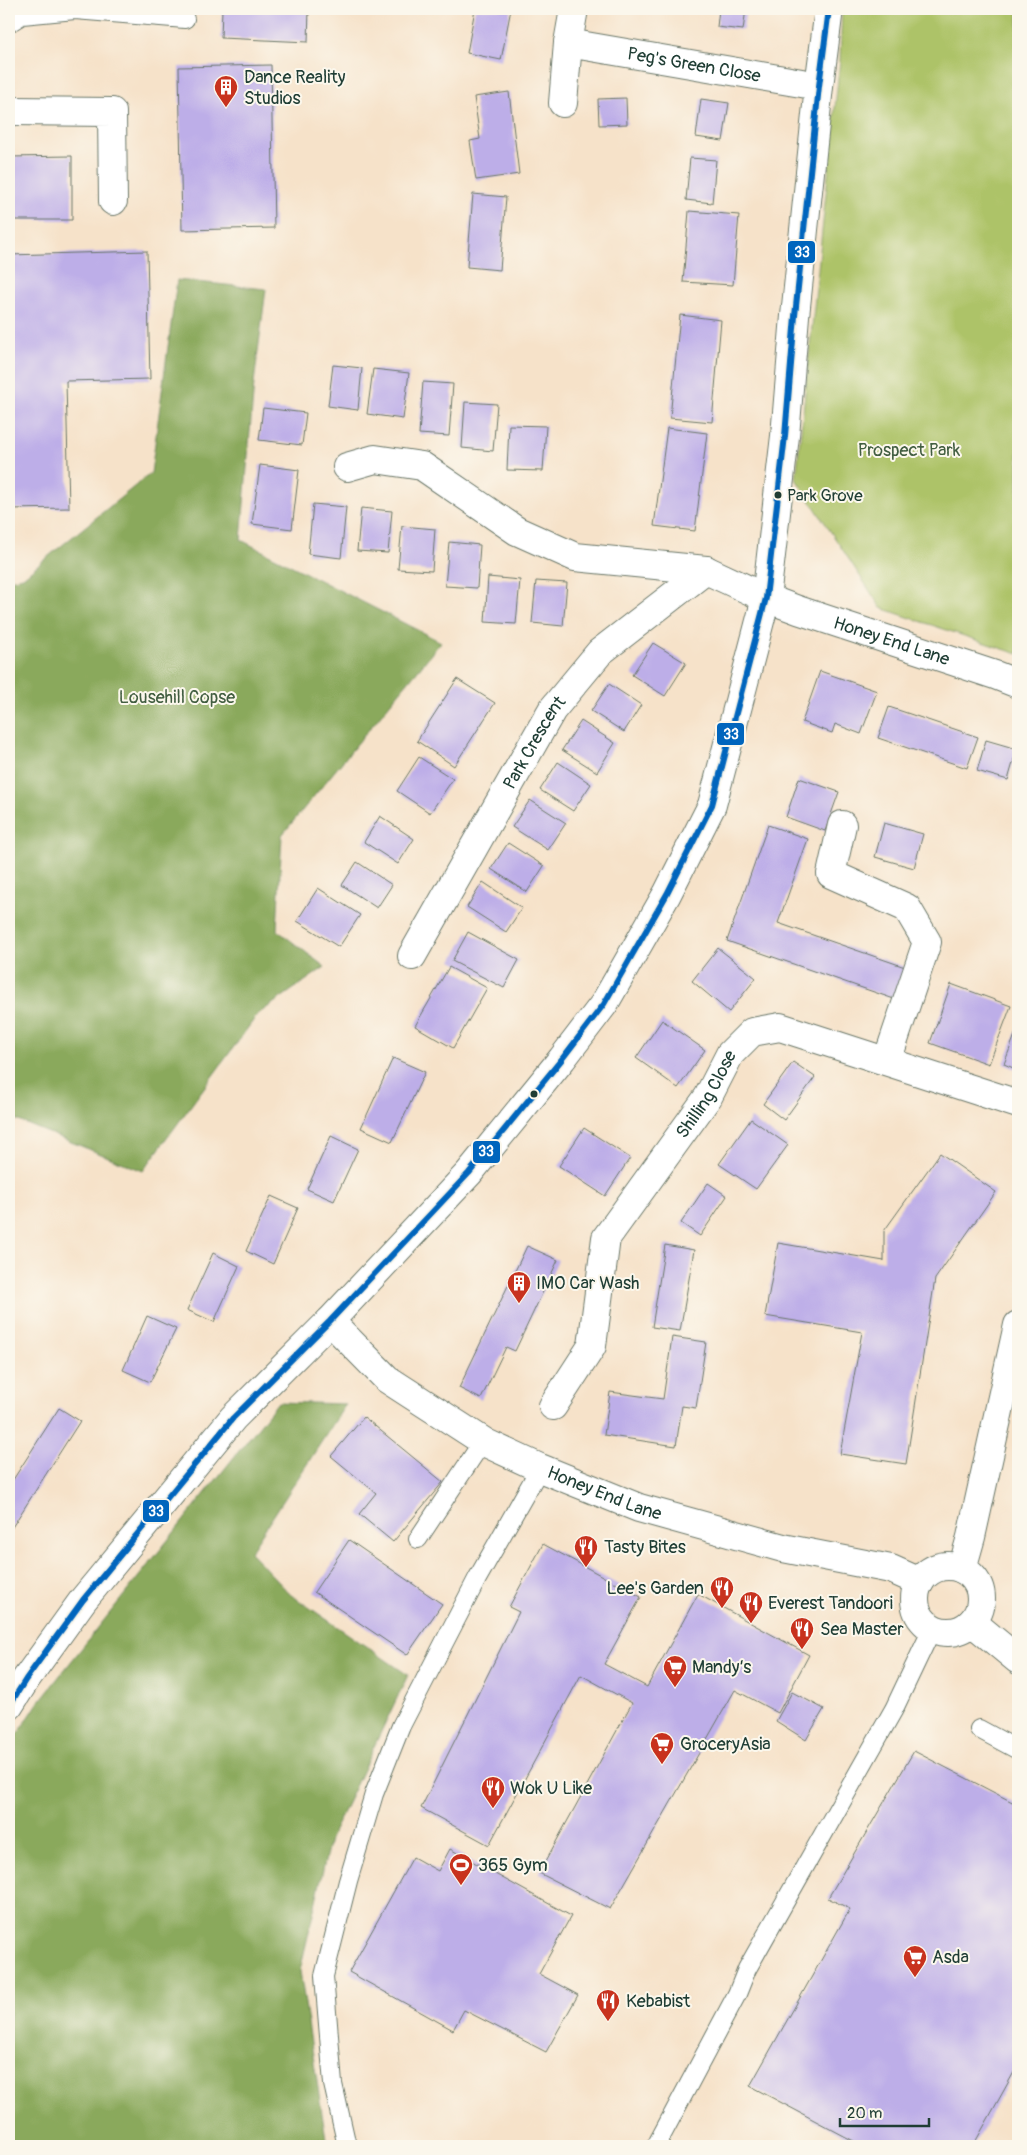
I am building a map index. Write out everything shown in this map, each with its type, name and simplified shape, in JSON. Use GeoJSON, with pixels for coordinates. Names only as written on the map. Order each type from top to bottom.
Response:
{"type":"FeatureCollection","features":[{"type":"Feature","properties":{"kind":"street"},"geometry":{"type":"LineString","coordinates":[[563,103],[568,43],[574,9]]}},
{"type":"Feature","properties":{"kind":"street"},"geometry":{"type":"LineString","coordinates":[[9,1706],[82,1600],[233,1418],[330,1321],[469,1172],[604,1004],[667,894],[712,805],[766,598],[785,436],[818,86],[829,9]]}},
{"type":"Feature","properties":{"kind":"street","name":"Peg's Green Close"},"geometry":{"type":"LineString","coordinates":[[568,43],[818,86]]}},
{"type":"Feature","properties":{"kind":"street"},"geometry":{"type":"LineString","coordinates":[[9,111],[112,112],[113,201]]}},
{"type":"Feature","properties":{"kind":"street"},"geometry":{"type":"LineString","coordinates":[[347,467],[375,459],[422,466],[516,531],[575,557],[706,570],[766,598]]}},
{"type":"Feature","properties":{"kind":"street","name":"Park Crescent"},"geometry":{"type":"LineString","coordinates":[[412,956],[552,710],[600,652],[706,570]]}},
{"type":"Feature","properties":{"kind":"street","name":"Honey End Lane"},"geometry":{"type":"LineString","coordinates":[[766,598],[898,644],[995,674],[1018,684]]}},
{"type":"Feature","properties":{"kind":"street"},"geometry":{"type":"LineString","coordinates":[[842,825],[831,874],[907,908],[927,942],[887,1061]]}},
{"type":"Feature","properties":{"kind":"street","name":"Shilling Close"},"geometry":{"type":"LineString","coordinates":[[553,1406],[592,1346],[606,1238],[708,1097],[730,1054],[752,1032],[780,1027],[1018,1104]]}},
{"type":"Feature","properties":{"kind":"street","name":"Honey End Lane"},"geometry":{"type":"LineString","coordinates":[[330,1321],[386,1378],[483,1441],[540,1468],[638,1508],[783,1548],[890,1569],[920,1582]]}},
{"type":"Feature","properties":{"kind":"street"},"geometry":{"type":"LineString","coordinates":[[962,1569],[972,1537],[1018,1325]]}},
{"type":"Feature","properties":{"kind":"street"},"geometry":{"type":"LineString","coordinates":[[952,1566],[962,1569],[974,1579],[980,1593],[981,1603],[978,1613],[964,1629],[953,1632],[942,1632],[932,1629],[923,1622],[917,1613],[914,1603],[915,1592],[920,1582],[934,1569],[952,1566]]}},
{"type":"Feature","properties":{"kind":"street"},"geometry":{"type":"LineString","coordinates":[[972,1622],[1018,1660]]}},
{"type":"Feature","properties":{"kind":"lane"},"geometry":{"type":"LineString","coordinates":[[9,24],[22,15],[75,10],[185,19]]}},
{"type":"Feature","properties":{"kind":"lane"},"geometry":{"type":"LineString","coordinates":[[418,1539],[483,1441]]}},
{"type":"Feature","properties":{"kind":"lane"},"geometry":{"type":"LineString","coordinates":[[347,2146],[333,2084],[324,1976],[348,1881],[374,1794],[401,1726],[477,1579],[540,1468]]}},
{"type":"Feature","properties":{"kind":"lane"},"geometry":{"type":"LineString","coordinates":[[656,2146],[737,1994],[747,1969],[894,1709],[932,1629]]}},
{"type":"Feature","properties":{"kind":"lane"},"geometry":{"type":"LineString","coordinates":[[979,1729],[1018,1750]]}},
{"type":"Feature","properties":{"kind":"green space","name":"Prospect Park"},"geometry":{"type":"Polygon","coordinates":[[[842,9],[1018,9],[1018,654],[881,608],[796,479],[840,60],[842,9]]]}},
{"type":"Feature","properties":{"kind":"green space","name":"Lousehill Copse"},"geometry":{"type":"Polygon","coordinates":[[[177,280],[266,289],[254,383],[241,540],[441,642],[282,835],[277,930],[325,967],[258,1014],[143,1171],[9,1117],[9,580],[23,577],[151,473],[177,280]]]}},
{"type":"Feature","properties":{"kind":"green space"},"geometry":{"type":"Polygon","coordinates":[[[278,1402],[346,1404],[250,1552],[291,1595],[408,1675],[330,1839],[300,1971],[327,2146],[9,2146],[9,1748],[38,1703],[278,1402]]]}},
{"type":"Feature","properties":{"kind":"building"},"geometry":{"type":"Polygon","coordinates":[[[222,9],[309,9],[308,42],[221,38],[222,9]]]}},
{"type":"Feature","properties":{"kind":"building"},"geometry":{"type":"Polygon","coordinates":[[[475,9],[511,9],[501,60],[467,53],[475,9]]]}},
{"type":"Feature","properties":{"kind":"building"},"geometry":{"type":"Polygon","coordinates":[[[719,9],[746,9],[743,30],[717,27],[719,9]]]}},
{"type":"Feature","properties":{"kind":"building"},"geometry":{"type":"Polygon","coordinates":[[[271,65],[274,228],[182,230],[179,67],[271,65]]]}},
{"type":"Feature","properties":{"kind":"building"},"geometry":{"type":"Polygon","coordinates":[[[509,92],[519,174],[476,180],[470,141],[480,139],[474,97],[509,92]]]}},
{"type":"Feature","properties":{"kind":"building"},"geometry":{"type":"Polygon","coordinates":[[[626,98],[627,124],[599,125],[598,99],[626,98]]]}},
{"type":"Feature","properties":{"kind":"building"},"geometry":{"type":"Polygon","coordinates":[[[701,99],[729,103],[723,141],[696,137],[701,99]]]}},
{"type":"Feature","properties":{"kind":"building"},"geometry":{"type":"Polygon","coordinates":[[[72,156],[72,220],[9,220],[9,157],[72,156]]]}},
{"type":"Feature","properties":{"kind":"building"},"geometry":{"type":"Polygon","coordinates":[[[690,158],[716,160],[712,203],[686,200],[690,158]]]}},
{"type":"Feature","properties":{"kind":"building"},"geometry":{"type":"Polygon","coordinates":[[[473,194],[506,197],[500,270],[467,267],[473,194]]]}},
{"type":"Feature","properties":{"kind":"building"},"geometry":{"type":"Polygon","coordinates":[[[689,211],[739,215],[733,285],[683,282],[689,211]]]}},
{"type":"Feature","properties":{"kind":"building"},"geometry":{"type":"Polygon","coordinates":[[[147,251],[150,379],[66,381],[69,508],[9,509],[9,255],[147,251]]]}},
{"type":"Feature","properties":{"kind":"building"},"geometry":{"type":"Polygon","coordinates":[[[680,315],[721,320],[712,422],[670,418],[680,315]]]}},
{"type":"Feature","properties":{"kind":"building"},"geometry":{"type":"Polygon","coordinates":[[[333,365],[362,368],[358,410],[328,406],[333,365]]]}},
{"type":"Feature","properties":{"kind":"building"},"geometry":{"type":"Polygon","coordinates":[[[373,369],[409,373],[403,419],[367,414],[373,369]]]}},
{"type":"Feature","properties":{"kind":"building"},"geometry":{"type":"Polygon","coordinates":[[[423,382],[453,384],[449,436],[419,434],[423,382]]]}},
{"type":"Feature","properties":{"kind":"building"},"geometry":{"type":"Polygon","coordinates":[[[465,402],[497,404],[493,451],[462,448],[465,402]]]}},
{"type":"Feature","properties":{"kind":"building"},"geometry":{"type":"Polygon","coordinates":[[[263,408],[306,413],[302,445],[259,440],[263,408]]]}},
{"type":"Feature","properties":{"kind":"building"},"geometry":{"type":"Polygon","coordinates":[[[509,425],[546,426],[543,471],[507,470],[509,425]]]}},
{"type":"Feature","properties":{"kind":"building"},"geometry":{"type":"Polygon","coordinates":[[[667,428],[707,433],[695,531],[654,526],[667,428]]]}},
{"type":"Feature","properties":{"kind":"building"},"geometry":{"type":"Polygon","coordinates":[[[260,465],[299,470],[292,529],[252,524],[260,465]]]}},
{"type":"Feature","properties":{"kind":"building"},"geometry":{"type":"Polygon","coordinates":[[[313,504],[346,507],[341,558],[308,554],[313,504]]]}},
{"type":"Feature","properties":{"kind":"building"},"geometry":{"type":"Polygon","coordinates":[[[361,508],[392,511],[388,553],[357,551],[361,508]]]}},
{"type":"Feature","properties":{"kind":"building"},"geometry":{"type":"Polygon","coordinates":[[[402,526],[435,529],[432,571],[398,569],[402,526]]]}},
{"type":"Feature","properties":{"kind":"building"},"geometry":{"type":"Polygon","coordinates":[[[449,542],[480,545],[477,588],[445,586],[449,542]]]}},
{"type":"Feature","properties":{"kind":"building"},"geometry":{"type":"Polygon","coordinates":[[[488,577],[520,580],[516,624],[485,622],[488,577]]]}},
{"type":"Feature","properties":{"kind":"building"},"geometry":{"type":"Polygon","coordinates":[[[536,581],[567,583],[563,626],[532,623],[536,581]]]}},
{"type":"Feature","properties":{"kind":"building"},"geometry":{"type":"Polygon","coordinates":[[[653,643],[686,663],[665,696],[632,675],[653,643]]]}},
{"type":"Feature","properties":{"kind":"building"},"geometry":{"type":"Polygon","coordinates":[[[820,671],[877,691],[861,734],[835,724],[832,733],[802,722],[820,671]]]}},
{"type":"Feature","properties":{"kind":"building"},"geometry":{"type":"Polygon","coordinates":[[[457,679],[495,703],[454,766],[417,741],[457,679]]]}},
{"type":"Feature","properties":{"kind":"building"},"geometry":{"type":"Polygon","coordinates":[[[609,684],[641,705],[624,732],[591,711],[609,684]]]}},
{"type":"Feature","properties":{"kind":"building"},"geometry":{"type":"Polygon","coordinates":[[[889,707],[978,737],[967,768],[878,738],[889,707]]]}},
{"type":"Feature","properties":{"kind":"building"},"geometry":{"type":"Polygon","coordinates":[[[581,721],[615,743],[597,772],[562,750],[581,721]]]}},
{"type":"Feature","properties":{"kind":"building"},"geometry":{"type":"Polygon","coordinates":[[[986,740],[1017,749],[1008,780],[977,771],[986,740]]]}},
{"type":"Feature","properties":{"kind":"building"},"geometry":{"type":"Polygon","coordinates":[[[419,757],[453,779],[430,813],[397,791],[419,757]]]}},
{"type":"Feature","properties":{"kind":"building"},"geometry":{"type":"Polygon","coordinates":[[[558,762],[591,784],[573,811],[540,790],[558,762]]]}},
{"type":"Feature","properties":{"kind":"building"},"geometry":{"type":"Polygon","coordinates":[[[799,778],[839,792],[825,831],[786,817],[799,778]]]}},
{"type":"Feature","properties":{"kind":"building"},"geometry":{"type":"Polygon","coordinates":[[[530,800],[566,823],[548,850],[512,827],[530,800]]]}},
{"type":"Feature","properties":{"kind":"building"},"geometry":{"type":"Polygon","coordinates":[[[380,816],[414,839],[398,864],[364,842],[380,816]]]}},
{"type":"Feature","properties":{"kind":"building"},"geometry":{"type":"Polygon","coordinates":[[[884,823],[923,834],[914,868],[875,857],[884,823]]]}},
{"type":"Feature","properties":{"kind":"building"},"geometry":{"type":"Polygon","coordinates":[[[768,825],[808,839],[778,923],[905,967],[894,999],[727,941],[768,825]]]}},
{"type":"Feature","properties":{"kind":"building"},"geometry":{"type":"Polygon","coordinates":[[[508,843],[544,866],[527,892],[491,869],[508,843]]]}},
{"type":"Feature","properties":{"kind":"building"},"geometry":{"type":"Polygon","coordinates":[[[357,862],[392,885],[377,908],[342,885],[357,862]]]}},
{"type":"Feature","properties":{"kind":"building"},"geometry":{"type":"Polygon","coordinates":[[[483,882],[522,908],[506,932],[467,907],[483,882]]]}},
{"type":"Feature","properties":{"kind":"building"},"geometry":{"type":"Polygon","coordinates":[[[318,888],[360,915],[339,947],[297,921],[318,888]]]}},
{"type":"Feature","properties":{"kind":"building"},"geometry":{"type":"Polygon","coordinates":[[[468,932],[519,960],[504,988],[452,961],[468,932]]]}},
{"type":"Feature","properties":{"kind":"building"},"geometry":{"type":"Polygon","coordinates":[[[718,948],[756,978],[729,1012],[692,981],[718,948]]]}},
{"type":"Feature","properties":{"kind":"building"},"geometry":{"type":"Polygon","coordinates":[[[449,967],[487,988],[453,1048],[415,1026],[449,967]]]}},
{"type":"Feature","properties":{"kind":"building"},"geometry":{"type":"Polygon","coordinates":[[[951,984],[1011,1006],[989,1064],[930,1043],[951,984]]]}},
{"type":"Feature","properties":{"kind":"building"},"geometry":{"type":"Polygon","coordinates":[[[662,1020],[705,1050],[678,1088],[636,1058],[662,1020]]]}},
{"type":"Feature","properties":{"kind":"building"},"geometry":{"type":"Polygon","coordinates":[[[1018,1027],[1018,1070],[1004,1064],[1018,1027]]]}},
{"type":"Feature","properties":{"kind":"building"},"geometry":{"type":"Polygon","coordinates":[[[393,1058],[425,1072],[392,1142],[361,1128],[393,1058]]]}},
{"type":"Feature","properties":{"kind":"building"},"geometry":{"type":"Polygon","coordinates":[[[793,1062],[815,1077],[784,1120],[763,1104],[793,1062]]]}},
{"type":"Feature","properties":{"kind":"building"},"geometry":{"type":"Polygon","coordinates":[[[751,1119],[788,1145],[756,1189],[719,1164],[751,1119]]]}},
{"type":"Feature","properties":{"kind":"building"},"geometry":{"type":"Polygon","coordinates":[[[584,1128],[630,1158],[605,1196],[559,1166],[584,1128]]]}},
{"type":"Feature","properties":{"kind":"building"},"geometry":{"type":"Polygon","coordinates":[[[331,1136],[358,1149],[334,1201],[307,1189],[331,1136]]]}},
{"type":"Feature","properties":{"kind":"building"},"geometry":{"type":"Polygon","coordinates":[[[940,1153],[996,1192],[935,1279],[906,1464],[840,1454],[862,1332],[765,1316],[778,1243],[884,1261],[884,1231],[940,1153]]]}},
{"type":"Feature","properties":{"kind":"building"},"geometry":{"type":"Polygon","coordinates":[[[708,1183],[727,1196],[700,1236],[681,1223],[708,1183]]]}},
{"type":"Feature","properties":{"kind":"building"},"geometry":{"type":"Polygon","coordinates":[[[271,1196],[298,1208],[273,1264],[246,1251],[271,1196]]]}},
{"type":"Feature","properties":{"kind":"building"},"geometry":{"type":"Polygon","coordinates":[[[665,1245],[694,1250],[680,1331],[652,1327],[665,1245]]]}},
{"type":"Feature","properties":{"kind":"building","name":"IMO Car Wash"},"geometry":{"type":"Polygon","coordinates":[[[527,1246],[558,1260],[515,1351],[506,1347],[481,1399],[459,1388],[527,1246]]]}},
{"type":"Feature","properties":{"kind":"building"},"geometry":{"type":"Polygon","coordinates":[[[213,1253],[239,1266],[214,1322],[187,1310],[213,1253]]]}},
{"type":"Feature","properties":{"kind":"building"},"geometry":{"type":"Polygon","coordinates":[[[147,1316],[176,1329],[150,1382],[123,1370],[147,1316]]]}},
{"type":"Feature","properties":{"kind":"building"},"geometry":{"type":"Polygon","coordinates":[[[672,1337],[706,1342],[696,1408],[682,1406],[676,1446],[604,1435],[610,1392],[663,1399],[672,1337]]]}},
{"type":"Feature","properties":{"kind":"building"},"geometry":{"type":"Polygon","coordinates":[[[59,1408],[80,1421],[9,1532],[9,1486],[59,1408]]]}},
{"type":"Feature","properties":{"kind":"building"},"geometry":{"type":"Polygon","coordinates":[[[364,1417],[443,1482],[393,1542],[359,1514],[376,1493],[331,1456],[364,1417]]]}},
{"type":"Feature","properties":{"kind":"building"},"geometry":{"type":"Polygon","coordinates":[[[349,1540],[442,1604],[407,1655],[314,1592],[349,1540]]]}},
{"type":"Feature","properties":{"kind":"building"},"geometry":{"type":"Polygon","coordinates":[[[543,1544],[641,1597],[604,1664],[647,1687],[698,1594],[809,1655],[778,1713],[735,1690],[610,1909],[539,1873],[632,1703],[581,1675],[489,1845],[421,1808],[519,1612],[509,1607],[543,1544]]]}},
{"type":"Feature","properties":{"kind":"building"},"geometry":{"type":"Polygon","coordinates":[[[792,1692],[824,1709],[806,1740],[776,1721],[792,1692]]]}},
{"type":"Feature","properties":{"kind":"building","name":"Asda"},"geometry":{"type":"Polygon","coordinates":[[[914,1751],[1018,1805],[1018,2065],[973,2146],[863,2146],[750,2086],[850,1909],[828,1898],[914,1751]]]}},
{"type":"Feature","properties":{"kind":"building"},"geometry":{"type":"Polygon","coordinates":[[[450,1849],[571,1916],[539,1974],[578,1995],[546,2052],[464,2010],[453,2030],[349,1972],[413,1857],[438,1871],[450,1849]]]}},
{"type":"Feature","properties":{"kind":"transit line","name":"33"},"geometry":{"type":"LineString","coordinates":[[9,1706],[26,1679],[83,1600],[233,1418],[330,1321],[469,1173],[562,1059],[604,1004],[667,894],[712,805],[766,598],[785,436],[795,316],[819,86],[829,9]]}},
{"type":"Feature","properties":{"kind":"place","name":"Dance Reality Studios"},"geometry":{"type":"Point","coordinates":[226,108]}},
{"type":"Feature","properties":{"kind":"place","name":"Park Grove"},"geometry":{"type":"Point","coordinates":[778,495]}},
{"type":"Feature","properties":{"kind":"place","name":"IMO Car Wash"},"geometry":{"type":"Point","coordinates":[519,1304]}},
{"type":"Feature","properties":{"kind":"place","name":"Tasty Bites"},"geometry":{"type":"Point","coordinates":[586,1568]}},
{"type":"Feature","properties":{"kind":"place","name":"Lee's Garden"},"geometry":{"type":"Point","coordinates":[722,1609]}},
{"type":"Feature","properties":{"kind":"place","name":"Everest Tandoori"},"geometry":{"type":"Point","coordinates":[751,1624]}},
{"type":"Feature","properties":{"kind":"place","name":"Sea Master"},"geometry":{"type":"Point","coordinates":[802,1650]}},
{"type":"Feature","properties":{"kind":"place","name":"Mandy’s"},"geometry":{"type":"Point","coordinates":[675,1688]}},
{"type":"Feature","properties":{"kind":"place","name":"GroceryAsia"},"geometry":{"type":"Point","coordinates":[662,1765]}},
{"type":"Feature","properties":{"kind":"place","name":"Wok U Like"},"geometry":{"type":"Point","coordinates":[493,1809]}},
{"type":"Feature","properties":{"kind":"place","name":"365 Gym"},"geometry":{"type":"Point","coordinates":[461,1886]}},
{"type":"Feature","properties":{"kind":"place","name":"Asda"},"geometry":{"type":"Point","coordinates":[915,1978]}},
{"type":"Feature","properties":{"kind":"place","name":"Kebabist"},"geometry":{"type":"Point","coordinates":[608,2022]}}]}
